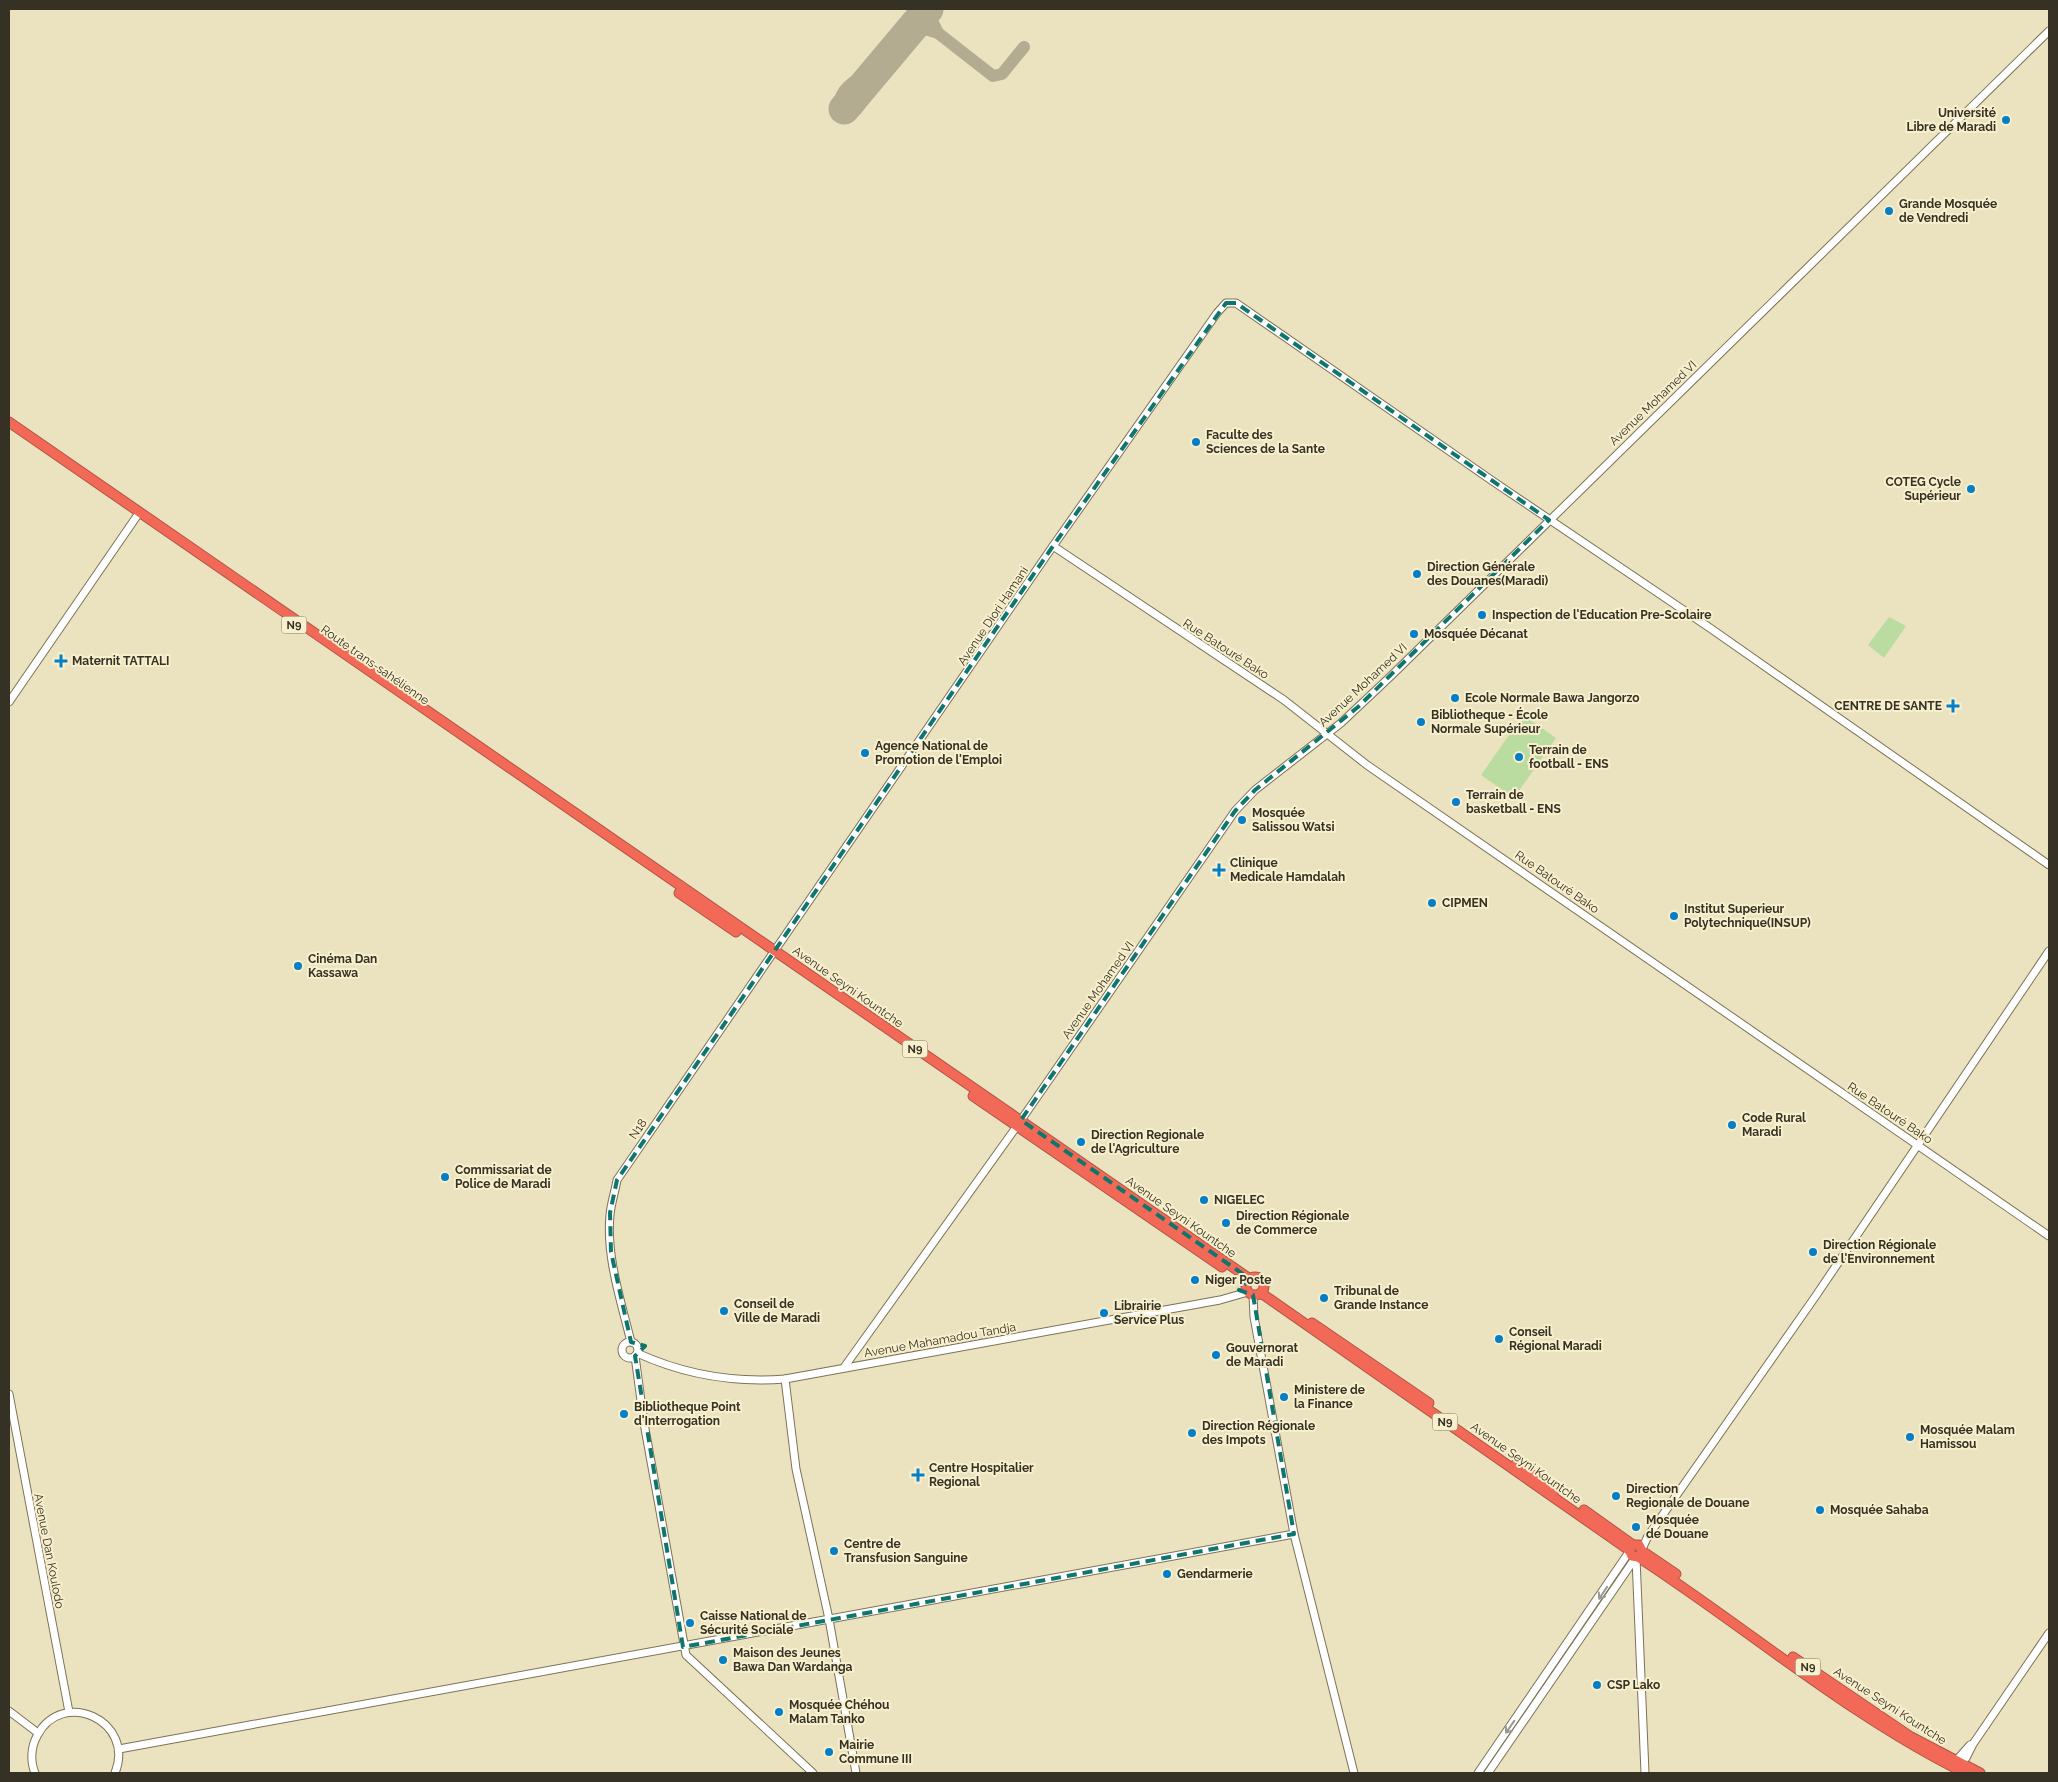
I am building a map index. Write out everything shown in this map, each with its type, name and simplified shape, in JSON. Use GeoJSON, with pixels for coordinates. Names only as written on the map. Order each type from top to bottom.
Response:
{"type":"FeatureCollection","features":[{"type":"Feature","properties":{"kind":"highway","name":"Route trans-sahélienne"},"geometry":{"type":"LineString","coordinates":[[9,422],[138,514],[578,818]]}},
{"type":"Feature","properties":{"kind":"highway","name":"Route trans-sahélienne"},"geometry":{"type":"LineString","coordinates":[[9,429],[138,514]]}},
{"type":"Feature","properties":{"kind":"highway","name":"Avenue Seyni Kountche"},"geometry":{"type":"LineString","coordinates":[[578,818],[772,954],[1019,1123],[1254,1289],[1314,1328],[1636,1551],[1900,1730],[1956,1764],[1980,1773]]}},
{"type":"Feature","properties":{"kind":"highway","name":"Avenue Seyni Kountche"},"geometry":{"type":"LineString","coordinates":[[1956,1764],[1965,1773]]}},
{"type":"Feature","properties":{"kind":"street","name":"Avenue Mohamed VI"},"geometry":{"type":"LineString","coordinates":[[845,1366],[1019,1123],[1235,811],[1255,790],[1326,734],[1392,675],[2049,31]]}},
{"type":"Feature","properties":{"kind":"street","name":"Avenue Diori Hamani"},"geometry":{"type":"LineString","coordinates":[[772,954],[1053,546],[1217,313],[1226,303],[1236,303],[1549,520]]}},
{"type":"Feature","properties":{"kind":"street"},"geometry":{"type":"LineString","coordinates":[[9,702],[138,514]]}},
{"type":"Feature","properties":{"kind":"street"},"geometry":{"type":"LineString","coordinates":[[1549,520],[1710,628],[2049,865]]}},
{"type":"Feature","properties":{"kind":"street","name":"Rue Batouré Bako"},"geometry":{"type":"LineString","coordinates":[[1053,546],[1284,700],[1326,734],[2049,1236]]}},
{"type":"Feature","properties":{"kind":"street"},"geometry":{"type":"LineString","coordinates":[[1478,1773],[1648,1536],[2049,951]]}},
{"type":"Feature","properties":{"kind":"street","name":"N18"},"geometry":{"type":"LineString","coordinates":[[631,1342],[617,1284],[609,1228],[610,1212],[617,1180],[772,954]]}},
{"type":"Feature","properties":{"kind":"street"},"geometry":{"type":"LineString","coordinates":[[1254,1289],[1254,1317],[1294,1534],[1354,1773]]}},
{"type":"Feature","properties":{"kind":"street","name":"Avenue Mahamadou Tandja"},"geometry":{"type":"LineString","coordinates":[[636,1354],[665,1366],[699,1375],[749,1381],[785,1379],[845,1366],[887,1361],[1220,1300],[1254,1289]]}},
{"type":"Feature","properties":{"kind":"street"},"geometry":{"type":"LineString","coordinates":[[636,1354],[627,1357],[623,1352],[624,1345],[631,1342],[637,1346],[636,1354],[644,1423],[686,1655],[814,1773]]}},
{"type":"Feature","properties":{"kind":"street"},"geometry":{"type":"LineString","coordinates":[[785,1379],[796,1469],[829,1619],[856,1773]]}},
{"type":"Feature","properties":{"kind":"street","name":"Avenue Dan Koulodo"},"geometry":{"type":"LineString","coordinates":[[9,1394],[69,1712]]}},
{"type":"Feature","properties":{"kind":"street"},"geometry":{"type":"LineString","coordinates":[[119,1749],[1294,1534]]}},
{"type":"Feature","properties":{"kind":"street"},"geometry":{"type":"LineString","coordinates":[[1488,1773],[1636,1551]]}},
{"type":"Feature","properties":{"kind":"street"},"geometry":{"type":"LineString","coordinates":[[1636,1551],[1645,1773]]}},
{"type":"Feature","properties":{"kind":"street"},"geometry":{"type":"LineString","coordinates":[[1956,1764],[1969,1754],[1973,1744],[2049,1633]]}},
{"type":"Feature","properties":{"kind":"street"},"geometry":{"type":"LineString","coordinates":[[9,1711],[38,1732]]}},
{"type":"Feature","properties":{"kind":"street"},"geometry":{"type":"LineString","coordinates":[[35,1773],[32,1752],[38,1732],[53,1718],[69,1712],[92,1715],[102,1720],[113,1733],[119,1749],[119,1762],[115,1773]]}},
{"type":"Feature","properties":{"kind":"highlighted area"},"geometry":{"type":"Polygon","coordinates":[[[1226,303],[1236,303],[1549,520],[1358,707],[1255,790],[1235,811],[1021,1120],[1250,1279],[1239,1290],[1253,1295],[1294,1534],[683,1647],[635,1356],[645,1346],[631,1342],[611,1252],[610,1213],[617,1180],[1053,546],[1226,303]]]}},
{"type":"Feature","properties":{"kind":"green space"},"geometry":{"type":"Polygon","coordinates":[[[1889,617],[1906,626],[1884,658],[1868,645],[1889,617]]]}},
{"type":"Feature","properties":{"kind":"green space","name":"Terrain de football - ENS"},"geometry":{"type":"Polygon","coordinates":[[[1523,715],[1556,738],[1514,798],[1481,775],[1523,715]]]}},
{"type":"Feature","properties":{"kind":"taxiway"},"geometry":{"type":"LineString","coordinates":[[932,9],[932,21],[938,33],[993,76],[1002,74],[1024,47]]}},
{"type":"Feature","properties":{"kind":"taxiway"},"geometry":{"type":"LineString","coordinates":[[905,35],[925,29],[938,33]]}},
{"type":"Feature","properties":{"kind":"taxiway"},"geometry":{"type":"LineString","coordinates":[[880,66],[864,99],[856,110],[849,111],[843,109],[840,105],[843,92],[854,82],[880,66]]}},
{"type":"Feature","properties":{"kind":"runway"},"geometry":{"type":"LineString","coordinates":[[844,109],[928,9]]}},
{"type":"Feature","properties":{"kind":"place","name":"Université Libre de Maradi"},"geometry":{"type":"Point","coordinates":[2006,120]}},
{"type":"Feature","properties":{"kind":"place","name":"Grande Mosquée de Vendredi"},"geometry":{"type":"Point","coordinates":[1889,211]}},
{"type":"Feature","properties":{"kind":"place","name":"Faculte des Sciences de la Sante"},"geometry":{"type":"Point","coordinates":[1196,442]}},
{"type":"Feature","properties":{"kind":"place","name":"COTEG Cycle Supérieur"},"geometry":{"type":"Point","coordinates":[1971,489]}},
{"type":"Feature","properties":{"kind":"place","name":"Direction Générale des Douanes(Maradi)"},"geometry":{"type":"Point","coordinates":[1417,574]}},
{"type":"Feature","properties":{"kind":"place","name":"Inspection de l'Education Pre-Scolaire"},"geometry":{"type":"Point","coordinates":[1482,615]}},
{"type":"Feature","properties":{"kind":"place","name":"Mosquée Décanat"},"geometry":{"type":"Point","coordinates":[1414,634]}},
{"type":"Feature","properties":{"kind":"place","name":"Maternit TATTALI"},"geometry":{"type":"Point","coordinates":[61,661]}},
{"type":"Feature","properties":{"kind":"place","name":"Ecole Normale Bawa Jangorzo"},"geometry":{"type":"Point","coordinates":[1455,698]}},
{"type":"Feature","properties":{"kind":"place","name":"CENTRE DE SANTE"},"geometry":{"type":"Point","coordinates":[1953,706]}},
{"type":"Feature","properties":{"kind":"place","name":"Bibliotheque - École Normale Supérieur"},"geometry":{"type":"Point","coordinates":[1421,722]}},
{"type":"Feature","properties":{"kind":"place","name":"Agence National de Promotion de l'Emploi"},"geometry":{"type":"Point","coordinates":[865,753]}},
{"type":"Feature","properties":{"kind":"place","name":"Terrain de football - ENS"},"geometry":{"type":"Point","coordinates":[1519,757]}},
{"type":"Feature","properties":{"kind":"place","name":"Terrain de basketball - ENS"},"geometry":{"type":"Point","coordinates":[1456,802]}},
{"type":"Feature","properties":{"kind":"place","name":"Mosquée Salissou Watsi"},"geometry":{"type":"Point","coordinates":[1242,820]}},
{"type":"Feature","properties":{"kind":"place","name":"Clinique Medicale Hamdalah"},"geometry":{"type":"Point","coordinates":[1219,870]}},
{"type":"Feature","properties":{"kind":"place","name":"CIPMEN"},"geometry":{"type":"Point","coordinates":[1432,903]}},
{"type":"Feature","properties":{"kind":"place","name":"Institut Superieur Polytechnique(INSUP)"},"geometry":{"type":"Point","coordinates":[1674,916]}},
{"type":"Feature","properties":{"kind":"place","name":"Cinéma Dan Kassawa"},"geometry":{"type":"Point","coordinates":[298,966]}},
{"type":"Feature","properties":{"kind":"place","name":"Code Rural Maradi"},"geometry":{"type":"Point","coordinates":[1732,1125]}},
{"type":"Feature","properties":{"kind":"place","name":"Direction Regionale de l'Agriculture"},"geometry":{"type":"Point","coordinates":[1081,1142]}},
{"type":"Feature","properties":{"kind":"place","name":"Commissariat de Police de Maradi"},"geometry":{"type":"Point","coordinates":[445,1177]}},
{"type":"Feature","properties":{"kind":"place","name":"NIGELEC"},"geometry":{"type":"Point","coordinates":[1204,1200]}},
{"type":"Feature","properties":{"kind":"place","name":"Direction Régionale de Commerce"},"geometry":{"type":"Point","coordinates":[1226,1223]}},
{"type":"Feature","properties":{"kind":"place","name":"Direction Régionale de l'Environnement"},"geometry":{"type":"Point","coordinates":[1813,1252]}},
{"type":"Feature","properties":{"kind":"place","name":"Niger Poste"},"geometry":{"type":"Point","coordinates":[1195,1280]}},
{"type":"Feature","properties":{"kind":"place","name":"Tribunal de Grande Instance"},"geometry":{"type":"Point","coordinates":[1324,1298]}},
{"type":"Feature","properties":{"kind":"place","name":"Conseil de Ville de Maradi"},"geometry":{"type":"Point","coordinates":[724,1311]}},
{"type":"Feature","properties":{"kind":"place","name":"Librairie Service Plus"},"geometry":{"type":"Point","coordinates":[1104,1313]}},
{"type":"Feature","properties":{"kind":"place","name":"Conseil Régional Maradi"},"geometry":{"type":"Point","coordinates":[1499,1339]}},
{"type":"Feature","properties":{"kind":"place","name":"Gouvernorat de Maradi"},"geometry":{"type":"Point","coordinates":[1216,1355]}},
{"type":"Feature","properties":{"kind":"place","name":"Ministere de la Finance"},"geometry":{"type":"Point","coordinates":[1284,1397]}},
{"type":"Feature","properties":{"kind":"place","name":"Bibliotheque Point d'Interrogation"},"geometry":{"type":"Point","coordinates":[624,1414]}},
{"type":"Feature","properties":{"kind":"place","name":"Direction Régionale des Impots"},"geometry":{"type":"Point","coordinates":[1192,1433]}},
{"type":"Feature","properties":{"kind":"place","name":"Mosquée Malam Hamissou"},"geometry":{"type":"Point","coordinates":[1910,1437]}},
{"type":"Feature","properties":{"kind":"place","name":"Centre Hospitalier Regional"},"geometry":{"type":"Point","coordinates":[918,1475]}},
{"type":"Feature","properties":{"kind":"place","name":"Direction Regionale de Douane"},"geometry":{"type":"Point","coordinates":[1616,1496]}},
{"type":"Feature","properties":{"kind":"place","name":"Mosquée Sahaba"},"geometry":{"type":"Point","coordinates":[1820,1510]}},
{"type":"Feature","properties":{"kind":"place","name":"Mosquée de Douane"},"geometry":{"type":"Point","coordinates":[1636,1527]}},
{"type":"Feature","properties":{"kind":"place","name":"Centre de Transfusion Sanguine"},"geometry":{"type":"Point","coordinates":[834,1551]}},
{"type":"Feature","properties":{"kind":"place","name":"Gendarmerie"},"geometry":{"type":"Point","coordinates":[1167,1574]}},
{"type":"Feature","properties":{"kind":"place","name":"Caisse National de Sécurité Sociale"},"geometry":{"type":"Point","coordinates":[690,1623]}},
{"type":"Feature","properties":{"kind":"place","name":"Maison des Jeunes Bawa Dan Wardanga"},"geometry":{"type":"Point","coordinates":[723,1660]}},
{"type":"Feature","properties":{"kind":"place","name":"CSP Lako"},"geometry":{"type":"Point","coordinates":[1597,1685]}},
{"type":"Feature","properties":{"kind":"place","name":"Mosquée Chéhou Malam Tanko"},"geometry":{"type":"Point","coordinates":[779,1712]}},
{"type":"Feature","properties":{"kind":"place","name":"Mairie Commune III"},"geometry":{"type":"Point","coordinates":[829,1752]}}]}
